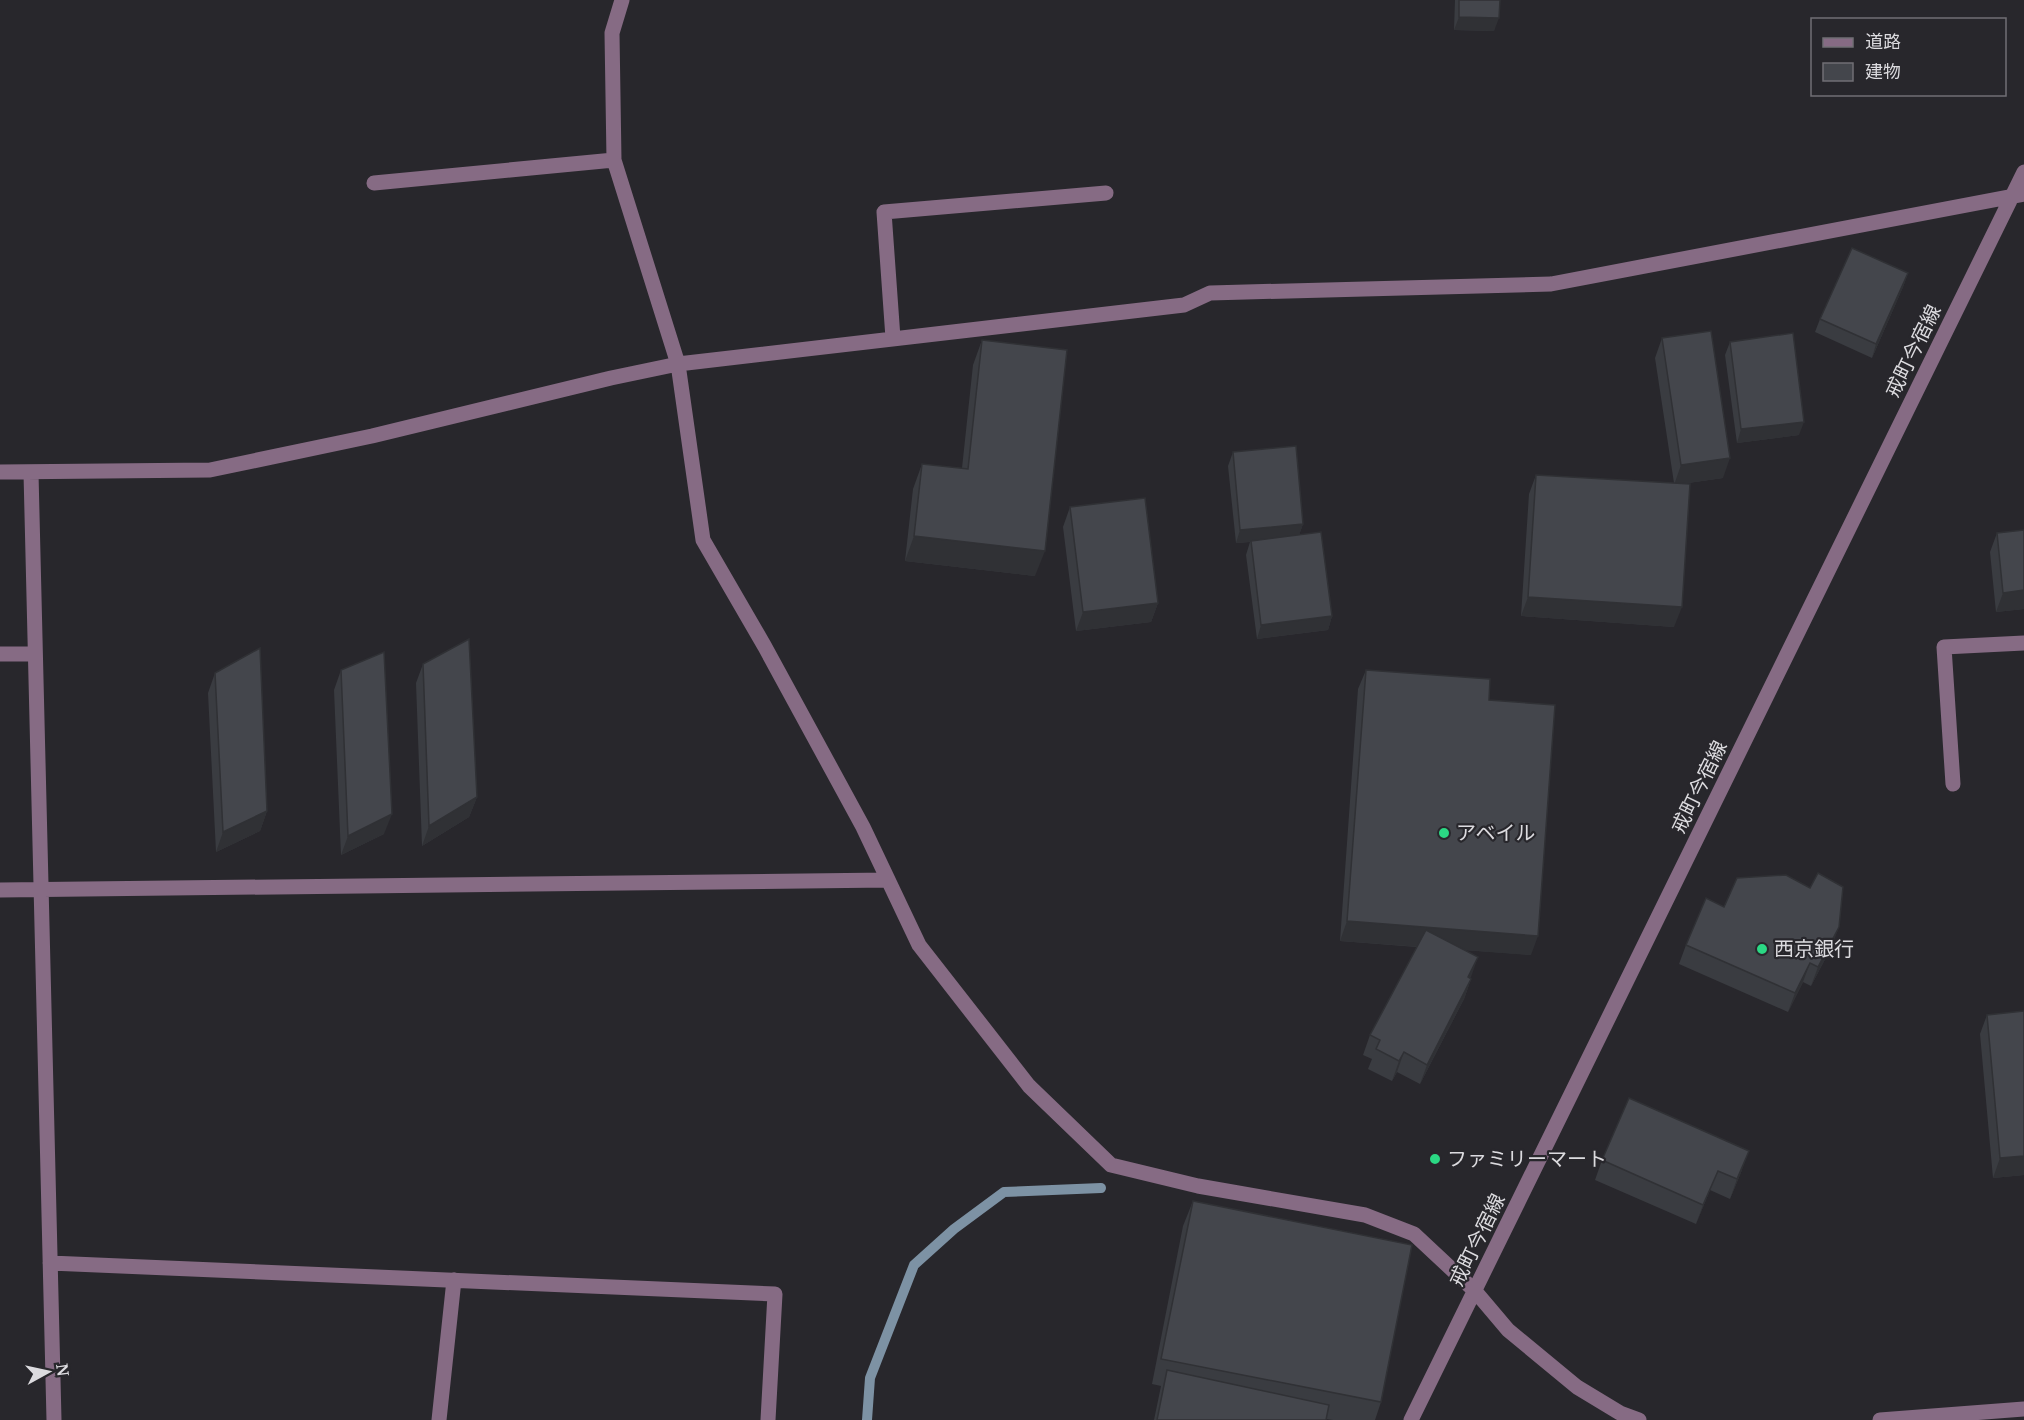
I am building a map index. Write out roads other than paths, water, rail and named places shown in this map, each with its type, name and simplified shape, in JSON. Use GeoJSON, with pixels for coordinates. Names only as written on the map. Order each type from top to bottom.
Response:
{"type":"FeatureCollection","features":[{"type":"Feature","properties":{"kind":"street"},"geometry":{"type":"LineString","coordinates":[[622,0],[612,33],[614,160],[678,364],[703,540],[852,807],[919,945],[1029,1086],[1111,1165],[1198,1186],[1365,1215],[1414,1234],[1475,1292],[1508,1330],[1576,1387],[1615,1416],[1640,1420]]}},
{"type":"Feature","properties":{"kind":"street"},"geometry":{"type":"LineString","coordinates":[[374,183],[614,160]]}},
{"type":"Feature","properties":{"kind":"street","name":"戒町今宿線"},"geometry":{"type":"LineString","coordinates":[[1411,1420],[2018,194],[2024,172]]}},
{"type":"Feature","properties":{"kind":"street"},"geometry":{"type":"LineString","coordinates":[[893,338],[884,212],[1106,193]]}},
{"type":"Feature","properties":{"kind":"street"},"geometry":{"type":"LineString","coordinates":[[0,472],[210,470],[372,436],[600,380],[678,364],[1184,305],[1210,294],[1551,284],[2018,194]]}},
{"type":"Feature","properties":{"kind":"street"},"geometry":{"type":"LineString","coordinates":[[32,473],[54,1420]]}},
{"type":"Feature","properties":{"kind":"street"},"geometry":{"type":"LineString","coordinates":[[1953,784],[1944,647],[2024,644]]}},
{"type":"Feature","properties":{"kind":"street"},"geometry":{"type":"LineString","coordinates":[[0,654],[35,654]]}},
{"type":"Feature","properties":{"kind":"street"},"geometry":{"type":"LineString","coordinates":[[0,890],[888,880]]}},
{"type":"Feature","properties":{"kind":"street"},"geometry":{"type":"LineString","coordinates":[[50,1263],[775,1294],[768,1420]]}},
{"type":"Feature","properties":{"kind":"street"},"geometry":{"type":"LineString","coordinates":[[438,1420],[454,1280]]}},
{"type":"Feature","properties":{"kind":"street"},"geometry":{"type":"LineString","coordinates":[[1880,1420],[2024,1409]]}},
{"type":"Feature","properties":{"kind":"waterway"},"geometry":{"type":"LineString","coordinates":[[867,1420],[870,1378],[914,1265],[954,1229],[1004,1192],[1101,1188]]}},
{"type":"Feature","properties":{"kind":"place","name":"アベイル"},"geometry":{"type":"Point","coordinates":[1444,833]}},
{"type":"Feature","properties":{"kind":"place","name":"西京銀行"},"geometry":{"type":"Point","coordinates":[1762,949]}},
{"type":"Feature","properties":{"kind":"place","name":"ファミリーマート"},"geometry":{"type":"Point","coordinates":[1435,1159]}}]}
